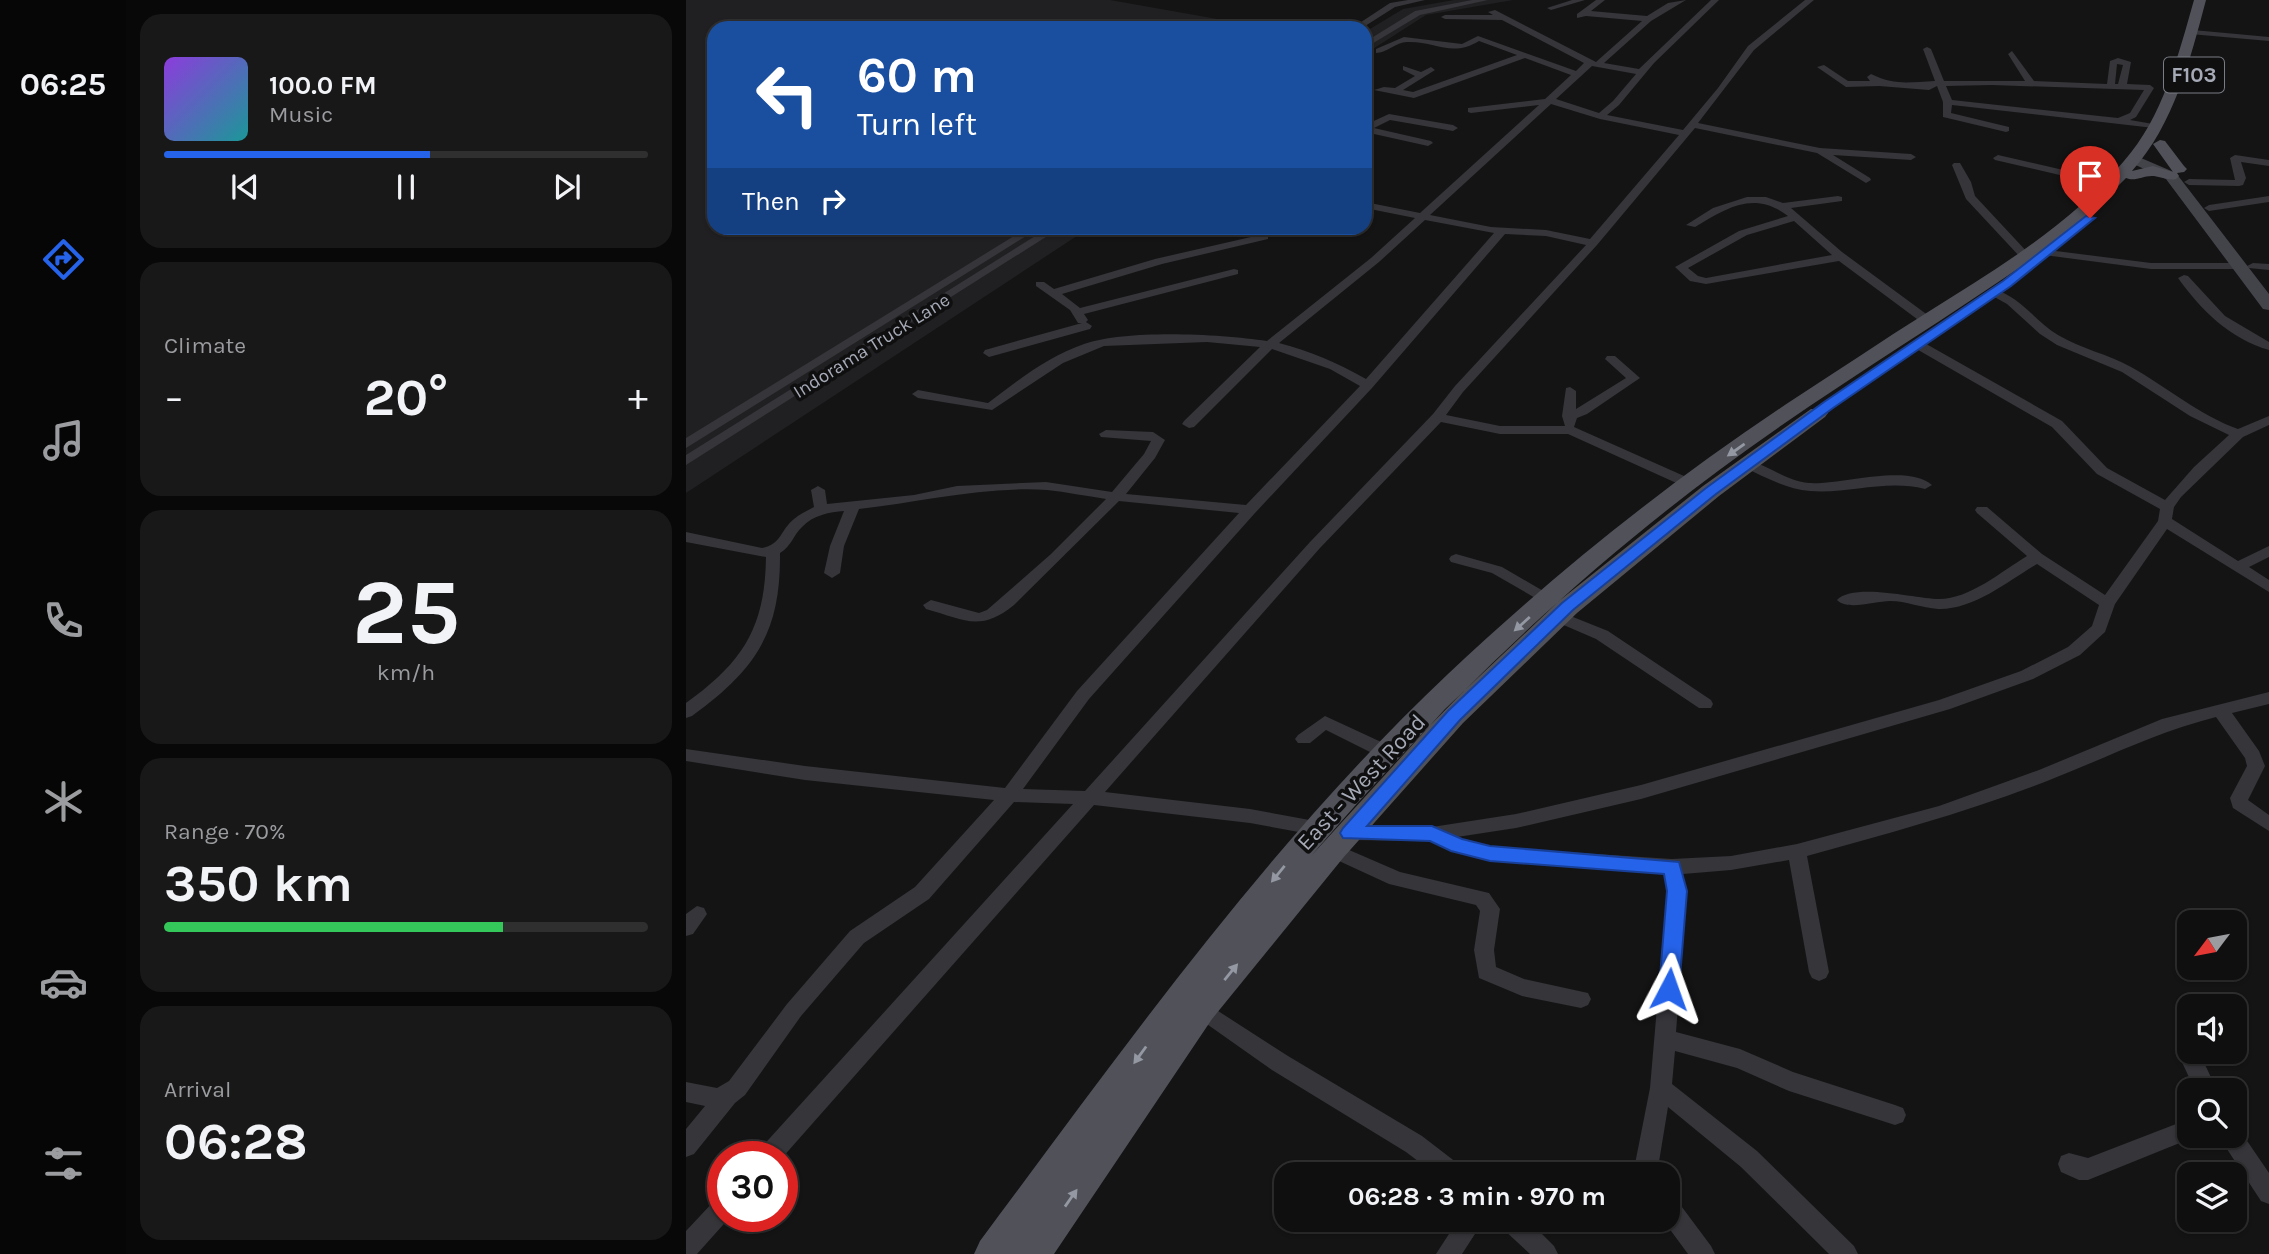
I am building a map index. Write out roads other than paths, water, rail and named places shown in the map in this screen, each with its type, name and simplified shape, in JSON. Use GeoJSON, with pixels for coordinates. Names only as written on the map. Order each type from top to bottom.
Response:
{"type":"FeatureCollection","features":[{"type":"Feature","properties":{"kind":"main road","name":"F103"},"geometry":{"type":"LineString","coordinates":[[2201,50],[2199,32],[2202,0]]}},
{"type":"Feature","properties":{"kind":"main road","name":"F103"},"geometry":{"type":"LineString","coordinates":[[2139,161],[2199,32]]}},
{"type":"Feature","properties":{"kind":"main road","name":"F103"},"geometry":{"type":"LineString","coordinates":[[2139,161],[2177,115]]}},
{"type":"Feature","properties":{"kind":"main road"},"geometry":{"type":"LineString","coordinates":[[2139,161],[2153,171],[2175,172],[2254,266],[2269,305]]}},
{"type":"Feature","properties":{"kind":"main road"},"geometry":{"type":"LineString","coordinates":[[2139,161],[2175,172],[2189,182],[2269,287]]}},
{"type":"Feature","properties":{"kind":"main road","name":"East - West Road"},"geometry":{"type":"LineString","coordinates":[[993,1254],[1182,997],[1315,828],[1426,710],[1553,607],[1748,464],[1993,292],[2036,255],[2102,207],[2139,161]]}},
{"type":"Feature","properties":{"kind":"main road","name":"East - West Road"},"geometry":{"type":"LineString","coordinates":[[1032,1254],[1201,1009],[1341,842],[1553,607],[1688,483],[1925,319],[2036,255]]}},
{"type":"Feature","properties":{"kind":"street"},"geometry":{"type":"LineString","coordinates":[[1356,21],[1381,6],[1400,0]]}},
{"type":"Feature","properties":{"kind":"street"},"geometry":{"type":"LineString","coordinates":[[1367,21],[1393,5],[1421,0]]}},
{"type":"Feature","properties":{"kind":"street"},"geometry":{"type":"LineString","coordinates":[[1372,42],[1418,13],[1484,0]]}},
{"type":"Feature","properties":{"kind":"street"},"geometry":{"type":"LineString","coordinates":[[1550,8],[1581,0]]}},
{"type":"Feature","properties":{"kind":"street"},"geometry":{"type":"LineString","coordinates":[[1576,20],[1601,0]]}},
{"type":"Feature","properties":{"kind":"street"},"geometry":{"type":"LineString","coordinates":[[1189,424],[1270,344],[1375,260],[1573,82],[1576,74],[1594,64],[1672,4],[1682,0]]}},
{"type":"Feature","properties":{"kind":"street"},"geometry":{"type":"LineString","coordinates":[[782,1141],[1315,545],[1438,417],[1459,389],[1593,243],[1721,90],[1751,48],[1810,0]]}},
{"type":"Feature","properties":{"kind":"street"},"geometry":{"type":"LineString","coordinates":[[1600,117],[1710,1]]}},
{"type":"Feature","properties":{"kind":"street"},"geometry":{"type":"LineString","coordinates":[[1492,12],[1594,64],[1640,72]]}},
{"type":"Feature","properties":{"kind":"street"},"geometry":{"type":"LineString","coordinates":[[1584,13],[1651,19]]}},
{"type":"Feature","properties":{"kind":"street"},"geometry":{"type":"LineString","coordinates":[[1445,18],[1501,18]]}},
{"type":"Feature","properties":{"kind":"street"},"geometry":{"type":"LineString","coordinates":[[2199,32],[2269,38]]}},
{"type":"Feature","properties":{"kind":"street"},"geometry":{"type":"LineString","coordinates":[[1378,51],[1404,39],[1463,47],[1478,38],[1576,74]]}},
{"type":"Feature","properties":{"kind":"street"},"geometry":{"type":"LineString","coordinates":[[1927,49],[1948,102],[1945,113],[1949,117],[2006,129]]}},
{"type":"Feature","properties":{"kind":"street"},"geometry":{"type":"LineString","coordinates":[[2012,54],[2031,83]]}},
{"type":"Feature","properties":{"kind":"street"},"geometry":{"type":"LineString","coordinates":[[1399,89],[1406,95],[1414,95],[1526,55]]}},
{"type":"Feature","properties":{"kind":"street"},"geometry":{"type":"LineString","coordinates":[[2111,85],[2113,63],[2118,61],[2129,64],[2122,85]]}},
{"type":"Feature","properties":{"kind":"street"},"geometry":{"type":"LineString","coordinates":[[1821,67],[1846,84],[1875,80],[1941,86],[2001,82],[2122,85],[2150,89],[2133,115],[2121,120]]}},
{"type":"Feature","properties":{"kind":"street"},"geometry":{"type":"LineString","coordinates":[[1406,68],[1422,76]]}},
{"type":"Feature","properties":{"kind":"street"},"geometry":{"type":"LineString","coordinates":[[1378,90],[1399,89],[1431,70]]}},
{"type":"Feature","properties":{"kind":"street"},"geometry":{"type":"LineString","coordinates":[[2001,82],[2007,108]]}},
{"type":"Feature","properties":{"kind":"street"},"geometry":{"type":"LineString","coordinates":[[1471,110],[1552,101],[1600,117],[1684,134]]}},
{"type":"Feature","properties":{"kind":"street"},"geometry":{"type":"LineString","coordinates":[[1948,102],[2154,125]]}},
{"type":"Feature","properties":{"kind":"street"},"geometry":{"type":"LineString","coordinates":[[1372,126],[1390,117],[1453,128]]}},
{"type":"Feature","properties":{"kind":"street"},"geometry":{"type":"LineString","coordinates":[[1691,124],[1744,138],[1820,151],[1912,157]]}},
{"type":"Feature","properties":{"kind":"street"},"geometry":{"type":"LineString","coordinates":[[1372,131],[1428,143]]}},
{"type":"Feature","properties":{"kind":"street"},"geometry":{"type":"LineString","coordinates":[[1820,151],[1866,180]]}},
{"type":"Feature","properties":{"kind":"street"},"geometry":{"type":"LineString","coordinates":[[1998,158],[2139,161]]}},
{"type":"Feature","properties":{"kind":"street"},"geometry":{"type":"LineString","coordinates":[[2189,182],[2239,183],[2241,178],[2235,158],[2269,163]]}},
{"type":"Feature","properties":{"kind":"street"},"geometry":{"type":"LineString","coordinates":[[1957,165],[1970,197],[2036,255],[2151,266],[2254,266]]}},
{"type":"Feature","properties":{"kind":"street"},"geometry":{"type":"LineString","coordinates":[[1782,206],[1839,199]]}},
{"type":"Feature","properties":{"kind":"street"},"geometry":{"type":"LineString","coordinates":[[2209,208],[2269,199]]}},
{"type":"Feature","properties":{"kind":"street"},"geometry":{"type":"LineString","coordinates":[[1691,225],[1712,213],[1747,201],[1768,200],[1782,206],[1842,257],[1925,319]]}},
{"type":"Feature","properties":{"kind":"street"},"geometry":{"type":"LineString","coordinates":[[1372,206],[1502,231],[1546,233],[1593,243]]}},
{"type":"Feature","properties":{"kind":"street"},"geometry":{"type":"LineString","coordinates":[[1794,217],[1743,233],[1681,267],[1694,279],[1706,281],[1842,257]]}},
{"type":"Feature","properties":{"kind":"street"},"geometry":{"type":"LineString","coordinates":[[686,1146],[727,1096],[737,1088],[794,1010],[857,937],[922,893],[960,853],[1009,795],[1083,695],[1250,510],[1368,385],[1502,231]]}},
{"type":"Feature","properties":{"kind":"street"},"geometry":{"type":"LineString","coordinates":[[686,444],[1023,235]]}},
{"type":"Feature","properties":{"kind":"street","name":"Indorama Truck Lane"},"geometry":{"type":"LineString","coordinates":[[686,461],[1044,235]]}},
{"type":"Feature","properties":{"kind":"street"},"geometry":{"type":"LineString","coordinates":[[1053,293],[1159,261],[1264,237]]}},
{"type":"Feature","properties":{"kind":"street"},"geometry":{"type":"LineString","coordinates":[[1076,312],[1234,272]]}},
{"type":"Feature","properties":{"kind":"street"},"geometry":{"type":"LineString","coordinates":[[2184,278],[2200,302],[2231,327],[2269,346]]}},
{"type":"Feature","properties":{"kind":"street"},"geometry":{"type":"LineString","coordinates":[[1040,284],[1076,312],[1103,342]]}},
{"type":"Feature","properties":{"kind":"street"},"geometry":{"type":"LineString","coordinates":[[1993,292],[2017,304],[2048,334],[2064,344],[2122,367],[2208,420],[2238,434]]}},
{"type":"Feature","properties":{"kind":"street"},"geometry":{"type":"LineString","coordinates":[[989,353],[1086,326]]}},
{"type":"Feature","properties":{"kind":"street"},"geometry":{"type":"LineString","coordinates":[[918,394],[974,406],[992,406],[1050,365],[1103,342],[1218,337],[1270,344],[1319,359],[1344,369],[1368,385]]}},
{"type":"Feature","properties":{"kind":"street"},"geometry":{"type":"LineString","coordinates":[[1917,344],[2063,428],[2102,471],[2269,587]]}},
{"type":"Feature","properties":{"kind":"street"},"geometry":{"type":"LineString","coordinates":[[1570,423],[1582,411],[1634,378],[1634,375],[1611,359]]}},
{"type":"Feature","properties":{"kind":"street"},"geometry":{"type":"LineString","coordinates":[[1570,391],[1570,423]]}},
{"type":"Feature","properties":{"kind":"street"},"geometry":{"type":"LineString","coordinates":[[1438,417],[1500,430],[1570,423],[1688,483]]}},
{"type":"Feature","properties":{"kind":"street"},"geometry":{"type":"LineString","coordinates":[[1341,842],[1432,834],[1516,821],[1641,792],[1944,705],[2027,675],[2074,651],[2099,628],[2107,603],[2166,514],[2176,494],[2238,434],[2269,420]]}},
{"type":"Feature","properties":{"kind":"street"},"geometry":{"type":"LineString","coordinates":[[931,605],[979,618],[993,614],[1114,497],[1151,455],[1158,440],[1153,436],[1106,434]]}},
{"type":"Feature","properties":{"kind":"street"},"geometry":{"type":"LineString","coordinates":[[1748,464],[1784,480],[1810,487],[1838,488],[1900,478],[1925,485]]}},
{"type":"Feature","properties":{"kind":"street"},"geometry":{"type":"LineString","coordinates":[[686,537],[752,552],[773,551],[783,544],[797,523],[821,509],[914,499],[957,490],[1011,486],[1046,486],[1114,497],[1250,510]]}},
{"type":"Feature","properties":{"kind":"street"},"geometry":{"type":"LineString","coordinates":[[818,490],[821,509]]}},
{"type":"Feature","properties":{"kind":"street"},"geometry":{"type":"LineString","coordinates":[[832,573],[837,546],[854,505]]}},
{"type":"Feature","properties":{"kind":"street"},"geometry":{"type":"LineString","coordinates":[[1982,510],[2038,558],[2107,603]]}},
{"type":"Feature","properties":{"kind":"street"},"geometry":{"type":"LineString","coordinates":[[686,712],[724,681],[765,622],[773,584],[773,551]]}},
{"type":"Feature","properties":{"kind":"street"},"geometry":{"type":"LineString","coordinates":[[2238,567],[2269,551]]}},
{"type":"Feature","properties":{"kind":"street"},"geometry":{"type":"LineString","coordinates":[[1845,600],[1892,596],[1939,604],[1952,602],[1974,595],[2038,558]]}},
{"type":"Feature","properties":{"kind":"street"},"geometry":{"type":"LineString","coordinates":[[1456,559],[1497,570],[1602,635],[1705,704]]}},
{"type":"Feature","properties":{"kind":"street"},"geometry":{"type":"LineString","coordinates":[[1432,834],[1458,846],[1490,854],[1672,867],[1731,863],[1797,851],[1942,811],[2045,775],[2168,723],[2269,698]]}},
{"type":"Feature","properties":{"kind":"street"},"geometry":{"type":"LineString","coordinates":[[2221,711],[2253,756],[2256,766],[2239,803],[2269,824]]}},
{"type":"Feature","properties":{"kind":"street"},"geometry":{"type":"LineString","coordinates":[[1304,739],[1325,722],[1387,752]]}},
{"type":"Feature","properties":{"kind":"street"},"geometry":{"type":"LineString","coordinates":[[686,755],[805,773],[1009,795],[1088,798],[1250,816],[1315,828]]}},
{"type":"Feature","properties":{"kind":"street"},"geometry":{"type":"LineString","coordinates":[[1341,842],[1396,879],[1482,899],[1490,909],[1484,950],[1486,972],[1522,987],[1581,999]]}},
{"type":"Feature","properties":{"kind":"street"},"geometry":{"type":"LineString","coordinates":[[1797,851],[1819,972]]}},
{"type":"Feature","properties":{"kind":"street"},"geometry":{"type":"LineString","coordinates":[[1646,1162],[1661,1088],[1677,891],[1672,867]]}},
{"type":"Feature","properties":{"kind":"street"},"geometry":{"type":"LineString","coordinates":[[1201,1009],[1280,1063],[1415,1144],[1438,1162]]}},
{"type":"Feature","properties":{"kind":"street"},"geometry":{"type":"LineString","coordinates":[[1665,1038],[1740,1059],[1789,1081],[1895,1115]]}},
{"type":"Feature","properties":{"kind":"street"},"geometry":{"type":"LineString","coordinates":[[1661,1088],[1749,1159],[1846,1254]]}},
{"type":"Feature","properties":{"kind":"street"},"geometry":{"type":"LineString","coordinates":[[686,1092],[717,1098],[727,1096]]}},
{"type":"Feature","properties":{"kind":"street"},"geometry":{"type":"LineString","coordinates":[[2069,1164],[2079,1169],[2088,1169],[2177,1134]]}},
{"type":"Feature","properties":{"kind":"street"},"geometry":{"type":"LineString","coordinates":[[2239,1148],[2269,1193]]}},
{"type":"Feature","properties":{"kind":"street"},"geometry":{"type":"LineString","coordinates":[[1680,1223],[1703,1254]]}},
{"type":"Feature","properties":{"kind":"street"},"geometry":{"type":"LineString","coordinates":[[686,1249],[707,1226]]}},
{"type":"Feature","properties":{"kind":"street"},"geometry":{"type":"LineString","coordinates":[[1448,1254],[1464,1232]]}},
{"type":"Feature","properties":{"kind":"street"},"geometry":{"type":"LineString","coordinates":[[1525,1232],[1546,1254]]}}]}
